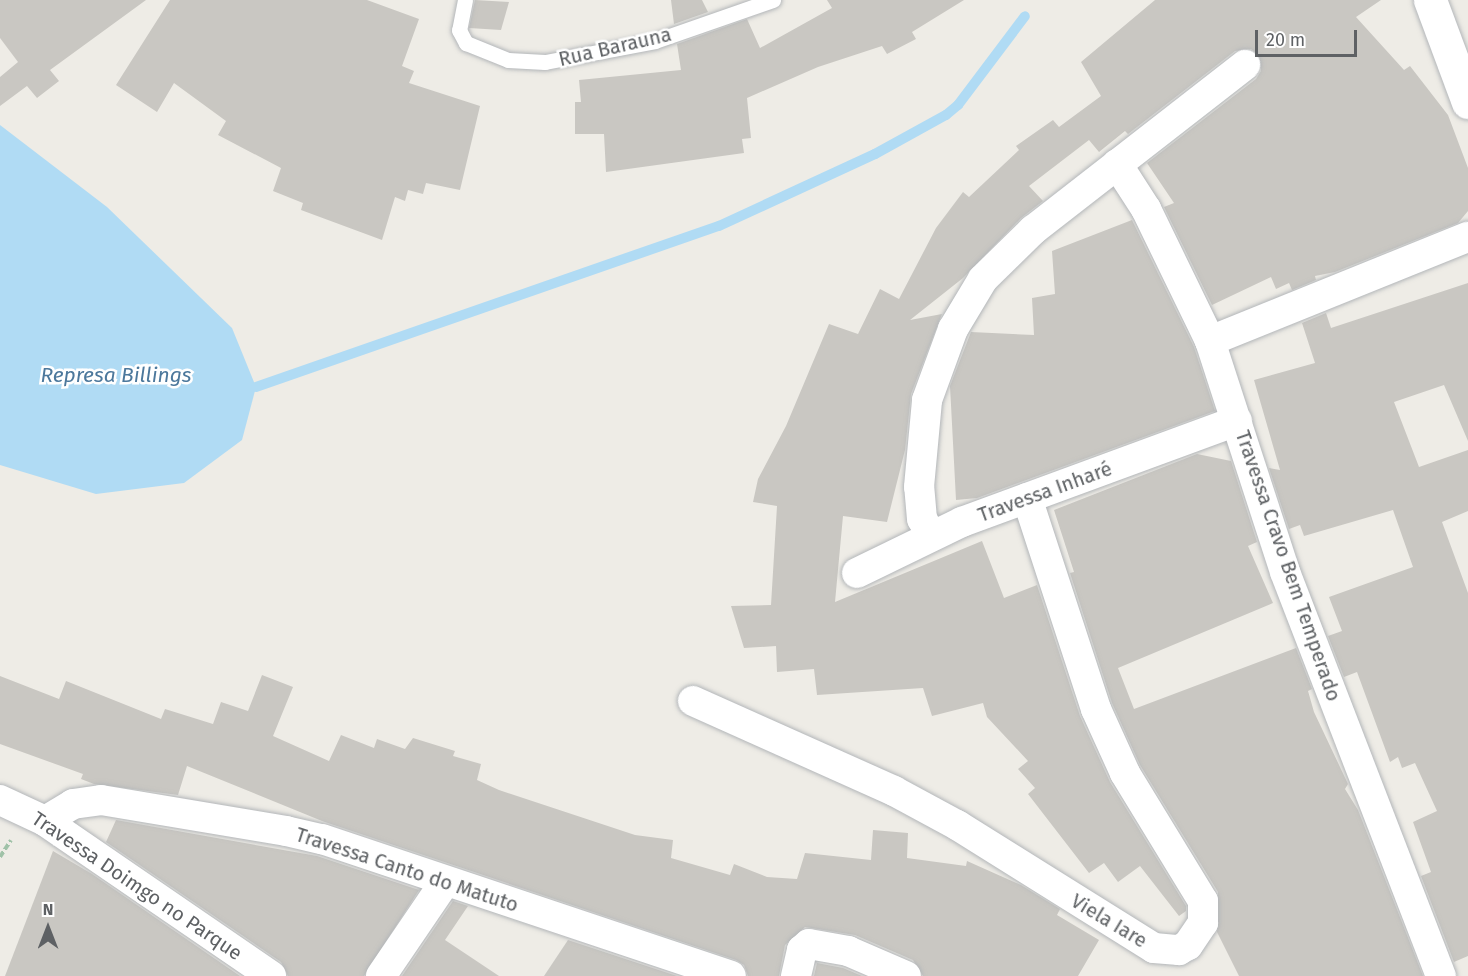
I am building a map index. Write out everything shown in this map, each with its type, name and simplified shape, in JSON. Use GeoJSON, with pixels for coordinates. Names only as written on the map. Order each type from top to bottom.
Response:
{"type":"FeatureCollection","features":[{"type":"Feature","properties":{"kind":"street"},"geometry":{"type":"LineString","coordinates":[[1430,0],[1468,102]]}},
{"type":"Feature","properties":{"kind":"street"},"geometry":{"type":"LineString","coordinates":[[931,535],[920,506],[922,430],[935,374],[953,329],[982,279],[1005,256],[1117,164],[1245,64]]}},
{"type":"Feature","properties":{"kind":"street","name":"Travessa Cravo Bem Temperado"},"geometry":{"type":"LineString","coordinates":[[1117,164],[1146,209],[1210,341],[1286,572],[1442,976]]}},
{"type":"Feature","properties":{"kind":"street"},"geometry":{"type":"LineString","coordinates":[[1210,341],[1468,237]]}},
{"type":"Feature","properties":{"kind":"street","name":"Travessa Inharé"},"geometry":{"type":"LineString","coordinates":[[858,573],[931,535],[1237,421]]}},
{"type":"Feature","properties":{"kind":"street","name":"Viela Iare"},"geometry":{"type":"LineString","coordinates":[[693,701],[894,791],[957,825],[1154,948],[1179,950],[1188,945],[1203,923],[1203,901],[1125,773],[1096,709],[1027,498]]}},
{"type":"Feature","properties":{"kind":"street","name":"Travessa Doimgo no Parque"},"geometry":{"type":"LineString","coordinates":[[0,800],[45,821],[271,976]]}},
{"type":"Feature","properties":{"kind":"street","name":"Travessa Canto do Matuto"},"geometry":{"type":"LineString","coordinates":[[45,821],[73,804],[120,801],[322,839],[731,976]]}},
{"type":"Feature","properties":{"kind":"street"},"geometry":{"type":"LineString","coordinates":[[381,976],[445,882]]}},
{"type":"Feature","properties":{"kind":"street"},"geometry":{"type":"LineString","coordinates":[[795,976],[805,946],[816,944],[848,951],[906,976]]}},
{"type":"Feature","properties":{"kind":"lane","name":"Rua Barauna"},"geometry":{"type":"LineString","coordinates":[[465,0],[459,30],[466,43],[508,60],[545,62],[655,41],[773,0]]}},
{"type":"Feature","properties":{"kind":"water","name":"Represa Billings"},"geometry":{"type":"Polygon","coordinates":[[[0,125],[107,207],[232,328],[256,387],[242,440],[184,483],[96,494],[0,465],[0,125]]]}},
{"type":"Feature","properties":{"kind":"building"},"geometry":{"type":"Polygon","coordinates":[[[0,0],[146,0],[50,70],[59,81],[37,98],[27,86],[0,106],[0,77],[18,62],[0,38],[0,0]]]}},
{"type":"Feature","properties":{"kind":"building"},"geometry":{"type":"Polygon","coordinates":[[[170,0],[367,0],[419,19],[402,66],[414,71],[409,83],[480,106],[460,190],[426,183],[423,194],[408,190],[405,201],[395,197],[382,240],[301,210],[303,203],[273,191],[281,168],[218,135],[226,121],[174,83],[157,112],[116,85],[170,0]]]}},
{"type":"Feature","properties":{"kind":"building"},"geometry":{"type":"Polygon","coordinates":[[[475,0],[509,2],[501,30],[469,28],[475,0]]]}},
{"type":"Feature","properties":{"kind":"building"},"geometry":{"type":"Polygon","coordinates":[[[671,0],[702,0],[708,12],[674,24],[671,0]]]}},
{"type":"Feature","properties":{"kind":"building"},"geometry":{"type":"Polygon","coordinates":[[[827,0],[964,0],[912,32],[916,39],[887,54],[882,46],[818,67],[747,98],[751,138],[742,139],[744,153],[606,172],[604,134],[575,134],[575,102],[581,102],[579,80],[681,70],[677,44],[747,19],[760,48],[832,8],[827,0]]]}},
{"type":"Feature","properties":{"kind":"building"},"geometry":{"type":"Polygon","coordinates":[[[1155,0],[1381,0],[1356,17],[1404,70],[1410,66],[1448,115],[1468,168],[1468,211],[1458,223],[1335,272],[1315,276],[1316,280],[1292,290],[1289,283],[1276,289],[1271,277],[1212,305],[1164,207],[1174,203],[1147,163],[1256,79],[1261,71],[1259,55],[1251,49],[1235,51],[1128,134],[1125,131],[1099,152],[1089,140],[1029,186],[1043,201],[1021,218],[963,278],[910,320],[942,314],[911,394],[905,450],[887,522],[843,516],[835,602],[982,541],[1004,598],[1037,585],[1080,716],[1110,782],[1186,906],[1186,911],[1179,916],[1140,866],[1118,882],[1104,863],[1089,873],[1028,794],[1035,788],[1018,769],[1028,761],[987,717],[983,703],[932,716],[923,688],[817,695],[814,669],[777,672],[776,646],[744,648],[731,606],[771,605],[777,506],[753,502],[758,479],[786,426],[829,324],[858,334],[880,289],[899,299],[936,228],[963,192],[969,197],[1019,150],[1016,146],[1053,120],[1059,127],[1101,96],[1081,62],[1155,0]]]}},
{"type":"Feature","properties":{"kind":"building"},"geometry":{"type":"Polygon","coordinates":[[[1132,220],[1194,347],[1215,411],[977,498],[956,500],[950,386],[971,332],[1034,335],[1032,298],[1055,294],[1052,251],[1132,220]]]}},
{"type":"Feature","properties":{"kind":"building"},"geometry":{"type":"Polygon","coordinates":[[[1468,283],[1468,441],[1444,385],[1394,402],[1419,467],[1468,450],[1468,511],[1442,522],[1468,593],[1468,956],[1454,962],[1421,876],[1431,872],[1413,822],[1437,811],[1415,763],[1402,768],[1398,757],[1390,762],[1357,672],[1344,677],[1328,636],[1342,631],[1329,597],[1413,567],[1393,510],[1304,536],[1300,525],[1289,529],[1269,468],[1280,470],[1254,380],[1315,363],[1302,323],[1326,313],[1331,328],[1468,283]]]}},
{"type":"Feature","properties":{"kind":"building"},"geometry":{"type":"Polygon","coordinates":[[[1197,454],[1231,461],[1257,542],[1248,546],[1273,603],[1118,668],[1134,709],[1296,648],[1312,689],[1308,691],[1314,712],[1348,784],[1345,789],[1358,810],[1423,976],[1239,976],[1217,932],[1218,892],[1140,765],[1112,703],[1070,573],[1074,572],[1054,510],[1197,454]]]}},
{"type":"Feature","properties":{"kind":"building"},"geometry":{"type":"Polygon","coordinates":[[[262,675],[293,687],[273,736],[329,761],[341,735],[374,748],[377,739],[405,749],[413,738],[455,751],[453,756],[481,764],[477,780],[499,790],[635,835],[673,840],[671,858],[730,875],[734,864],[767,877],[797,879],[805,853],[871,860],[873,830],[908,833],[907,858],[966,866],[967,861],[1021,885],[1060,909],[1057,915],[1099,940],[1078,976],[923,976],[913,960],[855,935],[805,927],[785,945],[779,976],[748,976],[744,965],[736,960],[322,821],[187,766],[178,795],[94,784],[81,779],[83,774],[0,744],[0,676],[59,699],[66,681],[161,719],[165,709],[213,724],[221,702],[248,711],[262,675]]]}},
{"type":"Feature","properties":{"kind":"building"},"geometry":{"type":"Polygon","coordinates":[[[116,820],[317,856],[419,890],[364,976],[288,976],[281,962],[106,842],[116,820]]]}},
{"type":"Feature","properties":{"kind":"building"},"geometry":{"type":"Polygon","coordinates":[[[53,851],[92,874],[240,976],[5,976],[53,851]]]}},
{"type":"Feature","properties":{"kind":"building"},"geometry":{"type":"Polygon","coordinates":[[[453,901],[468,906],[445,940],[499,976],[402,976],[453,901]]]}},
{"type":"Feature","properties":{"kind":"building"},"geometry":{"type":"Polygon","coordinates":[[[568,940],[677,976],[544,976],[568,940]]]}},
{"type":"Feature","properties":{"kind":"building"},"geometry":{"type":"Polygon","coordinates":[[[817,963],[843,968],[862,976],[814,976],[817,963]]]}},
{"type":"Feature","properties":{"kind":"waterway"},"geometry":{"type":"LineString","coordinates":[[256,387],[719,226],[875,154],[946,115],[958,105],[1025,16]]}}]}
